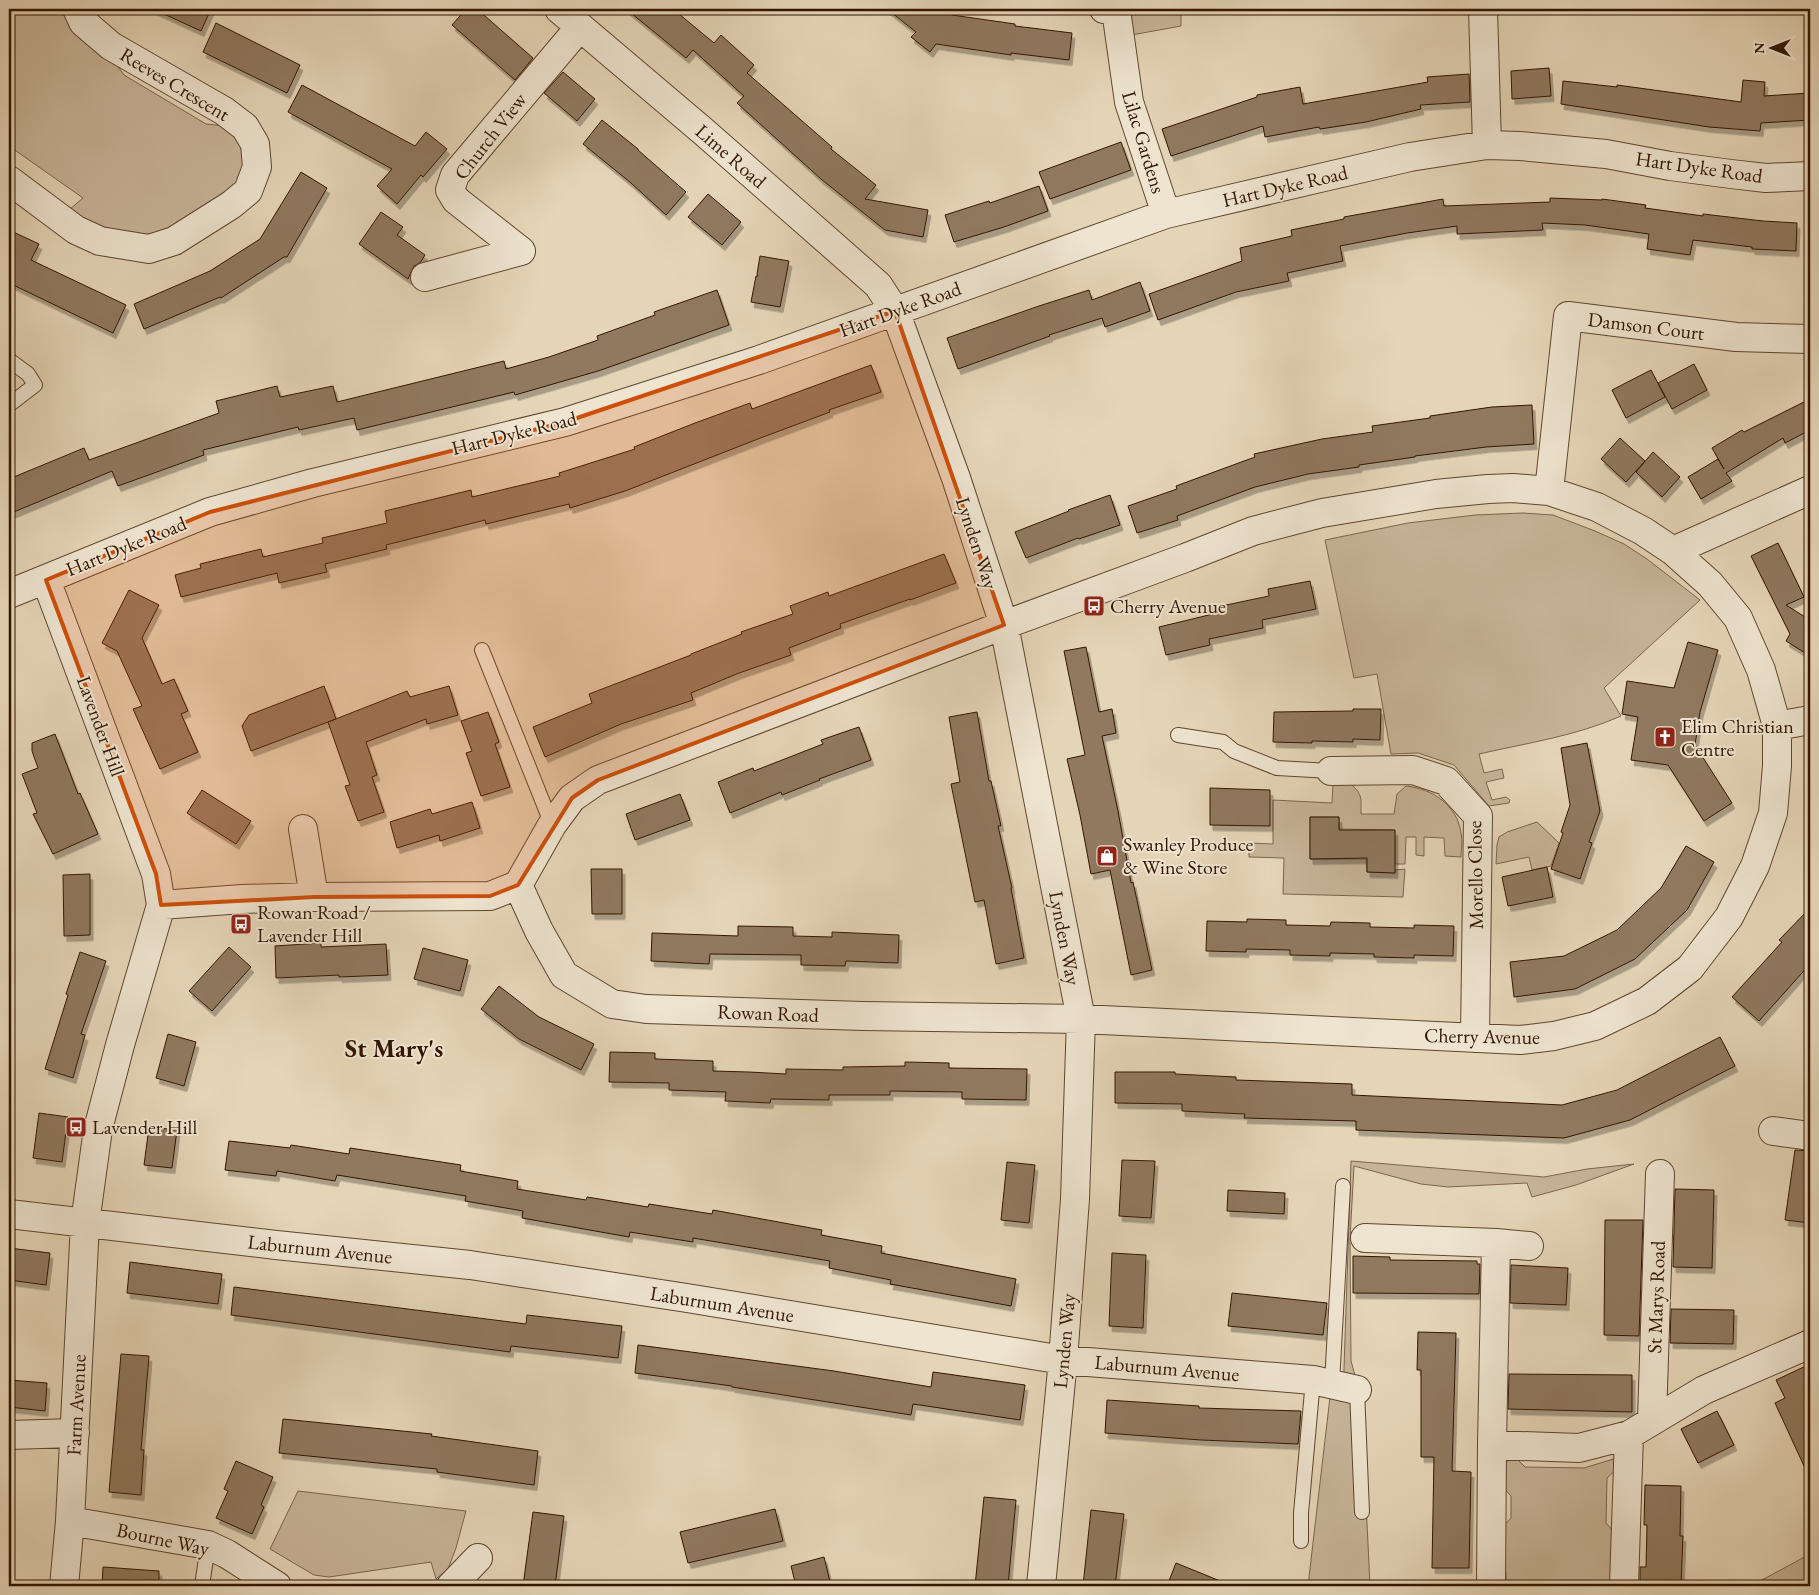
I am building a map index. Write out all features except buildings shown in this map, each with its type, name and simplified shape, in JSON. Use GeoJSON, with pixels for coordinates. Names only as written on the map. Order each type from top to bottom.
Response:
{"type":"FeatureCollection","features":[{"type":"Feature","properties":{"kind":"street","name":"Reeves Crescent"},"geometry":{"type":"LineString","coordinates":[[9,180],[76,230],[100,241],[149,248],[174,241],[232,205],[248,191],[258,167],[255,144],[245,127],[224,111],[111,46],[83,22],[77,9]]}},
{"type":"Feature","properties":{"kind":"street","name":"Lime Road"},"geometry":{"type":"LineString","coordinates":[[559,9],[704,132],[878,285],[895,311]]}},
{"type":"Feature","properties":{"kind":"street","name":"Lilac Gardens"},"geometry":{"type":"LineString","coordinates":[[1112,9],[1129,102],[1166,214]]}},
{"type":"Feature","properties":{"kind":"street"},"geometry":{"type":"LineString","coordinates":[[1483,9],[1487,145]]}},
{"type":"Feature","properties":{"kind":"street","name":"Church View"},"geometry":{"type":"LineString","coordinates":[[425,277],[521,251],[456,200],[450,190],[455,175],[580,26]]}},
{"type":"Feature","properties":{"kind":"street","name":"Hart Dyke Road"},"geometry":{"type":"LineString","coordinates":[[9,594],[210,512],[313,483],[565,422],[759,360],[1166,214],[1410,157],[1487,145],[1554,148],[1757,177],[1810,176]]}},
{"type":"Feature","properties":{"kind":"street","name":"Lynden Way"},"geometry":{"type":"LineString","coordinates":[[895,311],[956,478],[1004,625],[1081,1019],[1075,1199],[1063,1360],[1041,1586]]}},
{"type":"Feature","properties":{"kind":"street","name":"Damson Court"},"geometry":{"type":"LineString","coordinates":[[1548,491],[1568,316],[1736,337],[1810,339]]}},
{"type":"Feature","properties":{"kind":"street","name":"Cherry Avenue"},"geometry":{"type":"LineString","coordinates":[[1004,625],[1107,588],[1253,531],[1322,513],[1445,493],[1514,488],[1548,491],[1611,513],[1644,531],[1673,550],[1710,584],[1738,618],[1762,670],[1777,726],[1777,766],[1773,812],[1755,866],[1729,917],[1690,968],[1647,1001],[1595,1026],[1554,1036],[1520,1040],[1081,1019]]}},
{"type":"Feature","properties":{"kind":"street"},"geometry":{"type":"LineString","coordinates":[[1673,550],[1810,490]]}},
{"type":"Feature","properties":{"kind":"street","name":"Lavender Hill"},"geometry":{"type":"LineString","coordinates":[[46,580],[156,874],[160,905],[98,1129],[85,1223]]}},
{"type":"Feature","properties":{"kind":"street"},"geometry":{"type":"LineString","coordinates":[[160,905],[242,899],[314,897],[490,896],[518,884],[552,825],[572,798],[598,780],[1004,625]]}},
{"type":"Feature","properties":{"kind":"street"},"geometry":{"type":"LineString","coordinates":[[1777,726],[1810,720]]}},
{"type":"Feature","properties":{"kind":"street","name":"Morello Close"},"geometry":{"type":"LineString","coordinates":[[1331,772],[1413,770],[1446,781],[1478,816],[1475,1038]]}},
{"type":"Feature","properties":{"kind":"street"},"geometry":{"type":"LineString","coordinates":[[303,829],[314,897]]}},
{"type":"Feature","properties":{"kind":"street","name":"Rowan Road"},"geometry":{"type":"LineString","coordinates":[[518,884],[539,931],[564,975],[612,1004],[646,1010],[1081,1019]]}},
{"type":"Feature","properties":{"kind":"street"},"geometry":{"type":"LineString","coordinates":[[1774,1130],[1810,1136]]}},
{"type":"Feature","properties":{"kind":"street","name":"St Marys Road"},"geometry":{"type":"LineString","coordinates":[[1652,1419],[1660,1174]]}},
{"type":"Feature","properties":{"kind":"street","name":"Laburnum Avenue"},"geometry":{"type":"LineString","coordinates":[[9,1214],[470,1265],[687,1298],[1063,1360],[1334,1384]]}},
{"type":"Feature","properties":{"kind":"street","name":"Farm Avenue"},"geometry":{"type":"LineString","coordinates":[[64,1586],[70,1521],[85,1223]]}},
{"type":"Feature","properties":{"kind":"street"},"geometry":{"type":"LineString","coordinates":[[1365,1238],[1529,1246]]}},
{"type":"Feature","properties":{"kind":"street"},"geometry":{"type":"LineString","coordinates":[[1492,1586],[1492,1445],[1496,1243]]}},
{"type":"Feature","properties":{"kind":"street"},"geometry":{"type":"LineString","coordinates":[[1492,1445],[1579,1448],[1629,1435],[1652,1419],[1704,1390],[1810,1344]]}},
{"type":"Feature","properties":{"kind":"street"},"geometry":{"type":"LineString","coordinates":[[9,1435],[75,1433]]}},
{"type":"Feature","properties":{"kind":"street"},"geometry":{"type":"LineString","coordinates":[[1624,1586],[1629,1435]]}},
{"type":"Feature","properties":{"kind":"street","name":"Bourne Way"},"geometry":{"type":"LineString","coordinates":[[70,1521],[208,1545],[227,1554],[277,1586]]}},
{"type":"Feature","properties":{"kind":"street"},"geometry":{"type":"LineString","coordinates":[[451,1586],[478,1558]]}},
{"type":"Feature","properties":{"kind":"lane"},"geometry":{"type":"LineString","coordinates":[[9,360],[28,374],[35,385],[9,405]]}},
{"type":"Feature","properties":{"kind":"lane"},"geometry":{"type":"LineString","coordinates":[[482,650],[552,825]]}},
{"type":"Feature","properties":{"kind":"lane"},"geometry":{"type":"LineString","coordinates":[[1178,734],[1223,742],[1234,751],[1277,768],[1331,772]]}},
{"type":"Feature","properties":{"kind":"lane"},"geometry":{"type":"LineString","coordinates":[[1301,1541],[1301,1513],[1334,1384],[1344,1186]]}},
{"type":"Feature","properties":{"kind":"lane"},"geometry":{"type":"LineString","coordinates":[[1334,1384],[1362,1512]]}},
{"type":"Feature","properties":{"kind":"lane"},"geometry":{"type":"LineString","coordinates":[[202,1586],[208,1545]]}},
{"type":"Feature","properties":{"kind":"highlighted area"},"geometry":{"type":"Polygon","coordinates":[[[895,311],[1004,625],[598,780],[572,798],[518,885],[490,896],[314,897],[161,905],[156,874],[46,580],[210,512],[565,422],[895,311]]]}},
{"type":"Feature","properties":{"kind":"shaded area"},"geometry":{"type":"Polygon","coordinates":[[[9,9],[69,9],[111,57],[124,75],[206,124],[226,126],[242,140],[246,175],[224,198],[150,239],[104,233],[70,209],[83,198],[9,146],[9,9]]]}},
{"type":"Feature","properties":{"kind":"shaded area"},"geometry":{"type":"Polygon","coordinates":[[[1125,9],[1181,9],[1181,26],[1126,36],[1125,9]]]}},
{"type":"Feature","properties":{"kind":"shaded area"},"geometry":{"type":"Polygon","coordinates":[[[1523,513],[1553,515],[1624,544],[1647,559],[1700,600],[1604,688],[1621,716],[1569,734],[1479,754],[1484,773],[1502,769],[1504,778],[1486,782],[1492,800],[1506,797],[1510,800],[1509,803],[1489,806],[1454,765],[1418,753],[1391,754],[1377,674],[1354,678],[1325,540],[1408,523],[1475,515],[1523,513]]]}},
{"type":"Feature","properties":{"kind":"shaded area"},"geometry":{"type":"Polygon","coordinates":[[[1333,783],[1351,784],[1358,791],[1361,814],[1394,814],[1397,794],[1406,786],[1434,795],[1449,807],[1459,823],[1462,839],[1461,857],[1445,856],[1444,838],[1424,837],[1424,856],[1416,855],[1416,837],[1406,837],[1405,864],[1395,864],[1395,830],[1339,829],[1339,817],[1310,817],[1310,859],[1366,859],[1367,872],[1395,873],[1395,870],[1405,869],[1403,897],[1283,894],[1284,858],[1249,857],[1249,843],[1273,844],[1273,800],[1332,803],[1333,783]]]}},
{"type":"Feature","properties":{"kind":"shaded area"},"geometry":{"type":"Polygon","coordinates":[[[1537,822],[1559,843],[1551,866],[1532,870],[1529,857],[1496,864],[1499,837],[1507,832],[1537,822]]]}},
{"type":"Feature","properties":{"kind":"shaded area"},"geometry":{"type":"Polygon","coordinates":[[[1351,1161],[1544,1177],[1587,1169],[1634,1164],[1576,1185],[1532,1197],[1527,1183],[1448,1187],[1421,1184],[1354,1166],[1350,1239],[1351,1361],[1361,1397],[1370,1586],[1308,1586],[1330,1397],[1343,1398],[1351,1161]]]}},
{"type":"Feature","properties":{"kind":"shaded area"},"geometry":{"type":"Polygon","coordinates":[[[1515,1457],[1525,1467],[1584,1468],[1620,1457],[1620,1466],[1607,1478],[1606,1523],[1615,1533],[1614,1586],[1506,1586],[1506,1572],[1495,1562],[1500,1530],[1511,1518],[1511,1496],[1501,1485],[1502,1471],[1504,1465],[1515,1457]]]}},
{"type":"Feature","properties":{"kind":"shaded area"},"geometry":{"type":"Polygon","coordinates":[[[298,1491],[466,1511],[448,1569],[436,1579],[431,1562],[329,1577],[314,1575],[270,1549],[298,1491]]]}},
{"type":"Feature","properties":{"kind":"shaded area"},"geometry":{"type":"Polygon","coordinates":[[[1810,1554],[1810,1586],[1751,1586],[1810,1554]]]}},
{"type":"Feature","properties":{"kind":"place","name":"Cherry Avenue"},"geometry":{"type":"Point","coordinates":[1094,606]}},
{"type":"Feature","properties":{"kind":"place","name":"Elim Christian Centre"},"geometry":{"type":"Point","coordinates":[1665,737]}},
{"type":"Feature","properties":{"kind":"place","name":"Swanley Produce & Wine Store"},"geometry":{"type":"Point","coordinates":[1107,856]}},
{"type":"Feature","properties":{"kind":"place","name":"Rowan Road / Lavender Hill"},"geometry":{"type":"Point","coordinates":[241,924]}},
{"type":"Feature","properties":{"kind":"place","name":"Lavender Hill"},"geometry":{"type":"Point","coordinates":[76,1127]}},
{"type":"Feature","properties":{"kind":"district","name":"St Mary's"},"geometry":{"type":"Point","coordinates":[394,1048]}}]}
